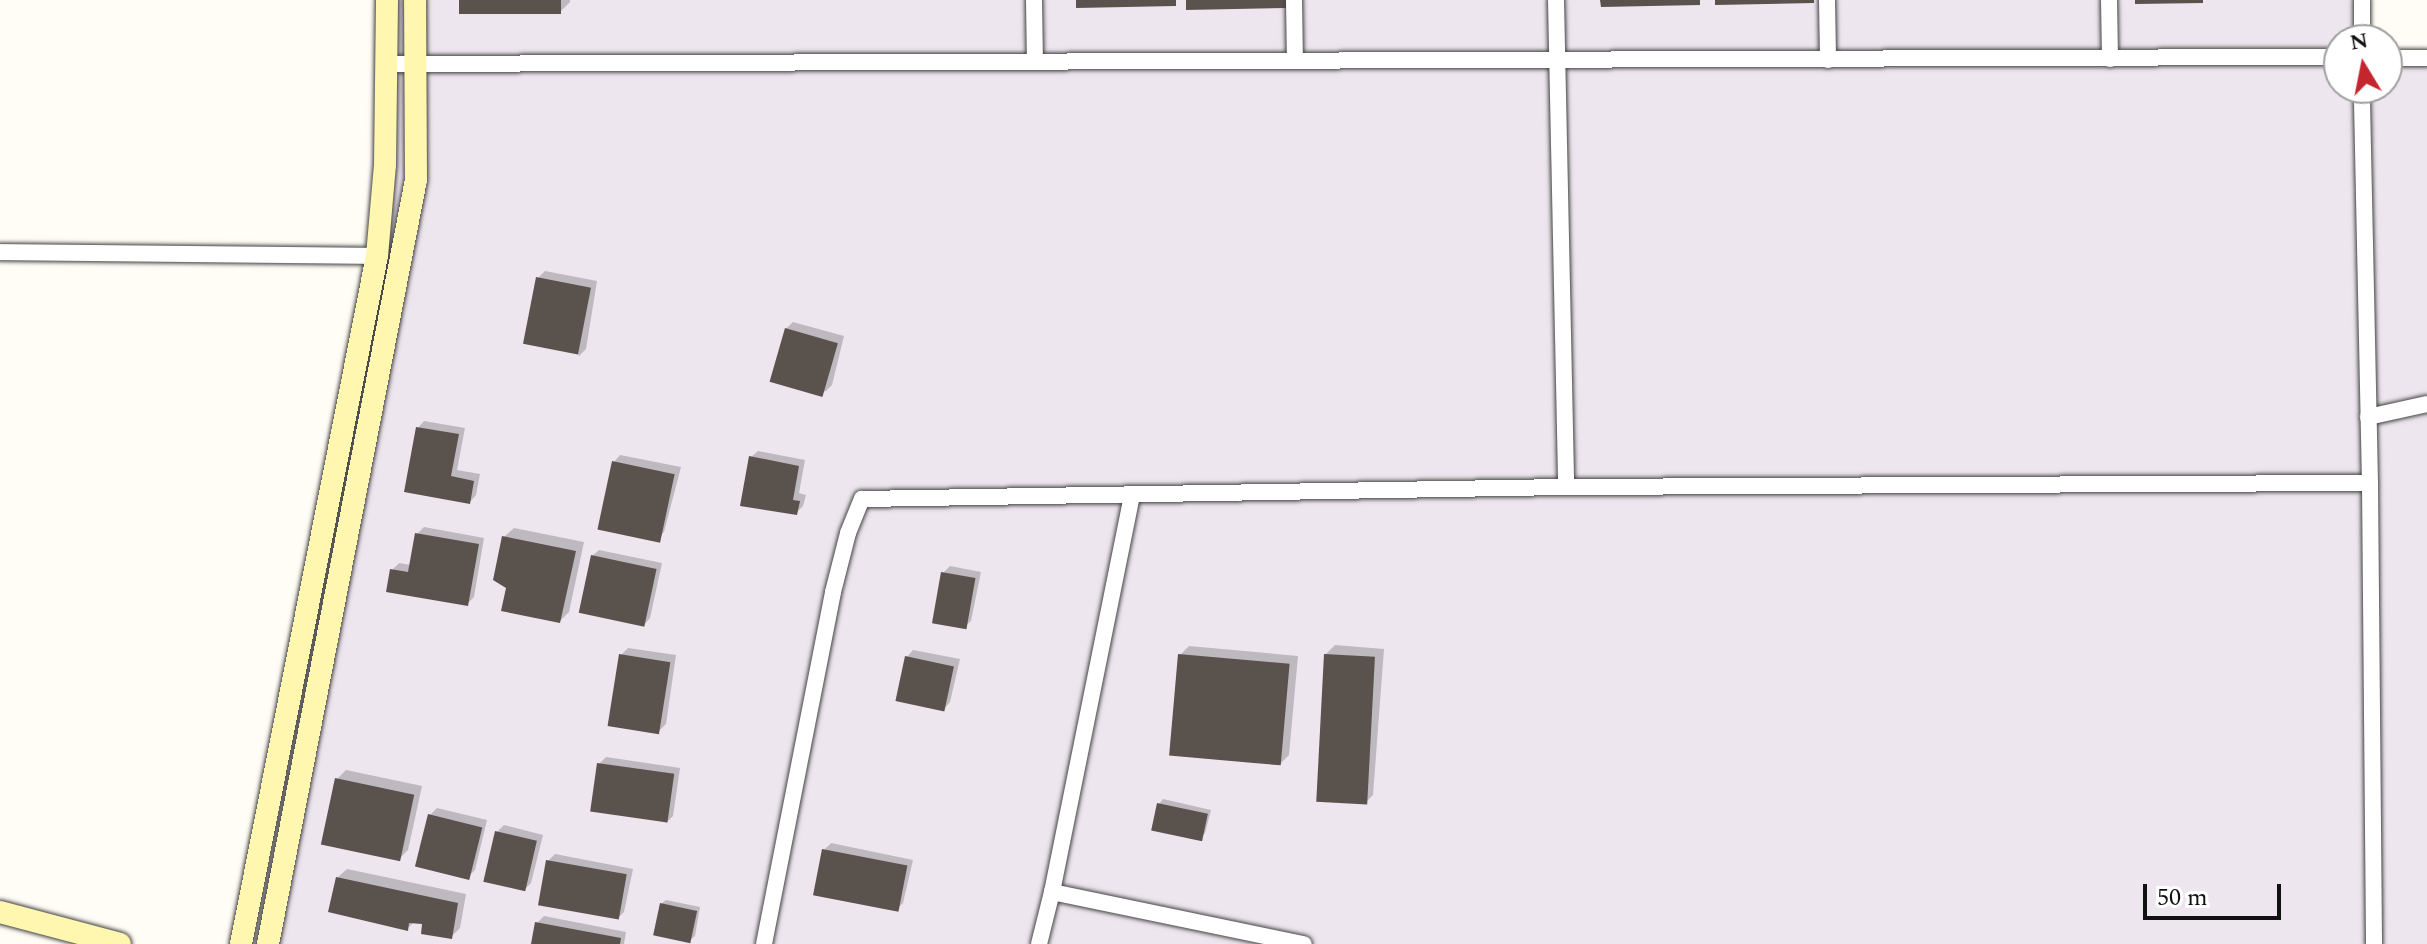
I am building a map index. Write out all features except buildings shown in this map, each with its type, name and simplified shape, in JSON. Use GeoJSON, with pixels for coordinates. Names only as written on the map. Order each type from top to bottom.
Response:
{"type":"FeatureCollection","features":[{"type":"Feature","properties":{"kind":"street"},"geometry":{"type":"LineString","coordinates":[[241,944],[377,256],[385,165],[387,0]]}},
{"type":"Feature","properties":{"kind":"street"},"geometry":{"type":"LineString","coordinates":[[268,944],[416,180],[415,0]]}},
{"type":"Feature","properties":{"kind":"street"},"geometry":{"type":"LineString","coordinates":[[1034,0],[1035,62]]}},
{"type":"Feature","properties":{"kind":"street"},"geometry":{"type":"LineString","coordinates":[[1294,0],[1295,61]]}},
{"type":"Feature","properties":{"kind":"street"},"geometry":{"type":"LineString","coordinates":[[1556,0],[1566,487]]}},
{"type":"Feature","properties":{"kind":"street"},"geometry":{"type":"LineString","coordinates":[[1827,0],[1828,60]]}},
{"type":"Feature","properties":{"kind":"street"},"geometry":{"type":"LineString","coordinates":[[2109,0],[2110,59]]}},
{"type":"Feature","properties":{"kind":"street"},"geometry":{"type":"LineString","coordinates":[[2362,0],[2362,24]]}},
{"type":"Feature","properties":{"kind":"street"},"geometry":{"type":"LineString","coordinates":[[386,64],[2323,57]]}},
{"type":"Feature","properties":{"kind":"street"},"geometry":{"type":"LineString","coordinates":[[2403,58],[2427,58]]}},
{"type":"Feature","properties":{"kind":"street"},"geometry":{"type":"LineString","coordinates":[[2362,104],[2370,483],[2374,944]]}},
{"type":"Feature","properties":{"kind":"street"},"geometry":{"type":"LineString","coordinates":[[0,252],[377,256]]}},
{"type":"Feature","properties":{"kind":"street"},"geometry":{"type":"LineString","coordinates":[[2368,417],[2427,404]]}},
{"type":"Feature","properties":{"kind":"street"},"geometry":{"type":"LineString","coordinates":[[764,944],[833,592],[848,533],[862,499],[1566,487],[2370,483]]}},
{"type":"Feature","properties":{"kind":"street"},"geometry":{"type":"LineString","coordinates":[[1039,944],[1132,496]]}},
{"type":"Feature","properties":{"kind":"street"},"geometry":{"type":"LineString","coordinates":[[1052,892],[1304,944]]}},
{"type":"Feature","properties":{"kind":"street"},"geometry":{"type":"LineString","coordinates":[[0,912],[120,944]]}},
{"type":"Feature","properties":{"kind":"shaded area"},"geometry":{"type":"Polygon","coordinates":[[[387,0],[2362,0],[2362,24],[2323,24],[2323,104],[2403,104],[2403,58],[2427,59],[2427,944],[256,944],[378,235],[387,0]]]}}]}
